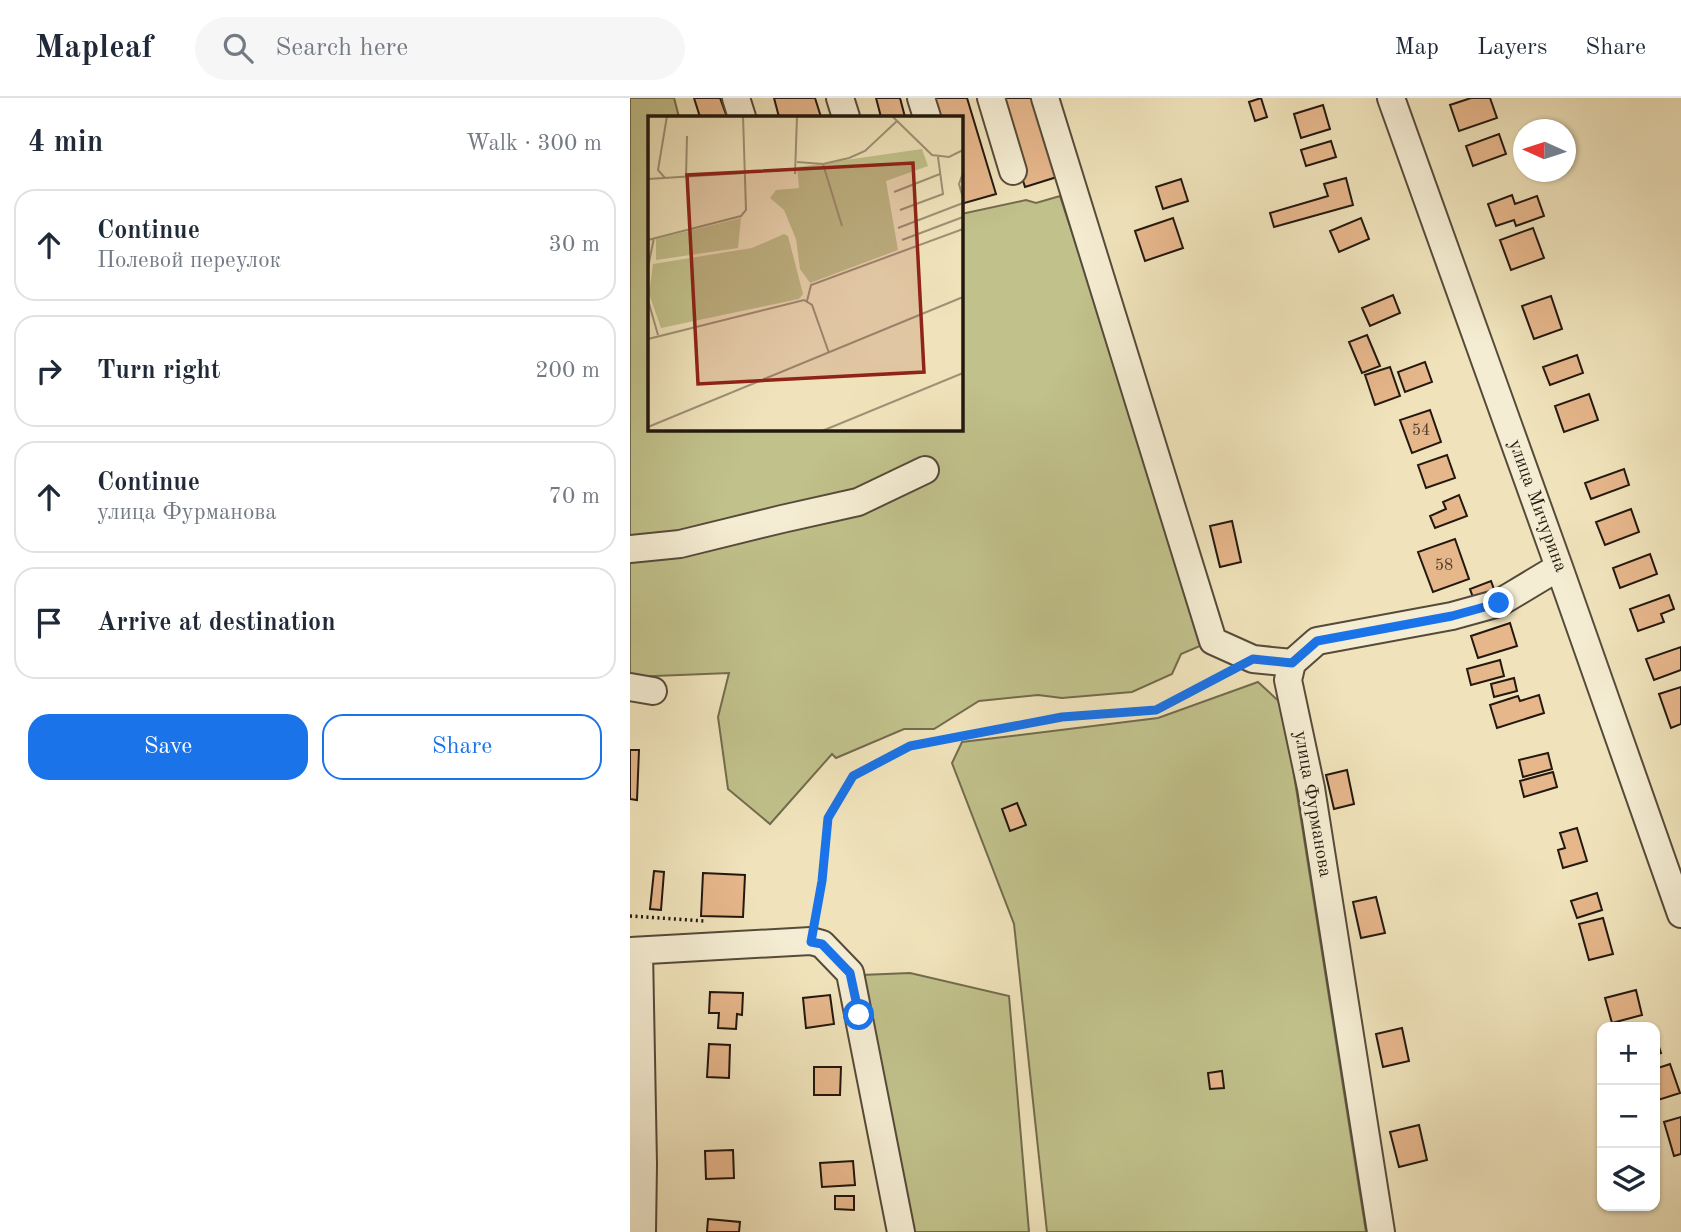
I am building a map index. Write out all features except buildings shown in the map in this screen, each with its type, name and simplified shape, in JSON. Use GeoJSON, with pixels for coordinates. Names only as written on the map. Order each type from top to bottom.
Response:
{"type":"FeatureCollection","features":[{"type":"Feature","properties":{"kind":"street"},"geometry":{"type":"LineString","coordinates":[[736,98],[742,116]]}},
{"type":"Feature","properties":{"kind":"street"},"geometry":{"type":"LineString","coordinates":[[840,98],[846,116]]}},
{"type":"Feature","properties":{"kind":"street"},"geometry":{"type":"LineString","coordinates":[[921,98],[927,116]]}},
{"type":"Feature","properties":{"kind":"street"},"geometry":{"type":"LineString","coordinates":[[991,98],[1013,171]]}},
{"type":"Feature","properties":{"kind":"street"},"geometry":{"type":"LineString","coordinates":[[1045,98],[1213,640],[1253,659],[1292,663],[1317,641],[1452,616],[1499,603],[1559,567]]}},
{"type":"Feature","properties":{"kind":"street","name":"улица Мичурина"},"geometry":{"type":"LineString","coordinates":[[1391,98],[1681,914]]}},
{"type":"Feature","properties":{"kind":"street"},"geometry":{"type":"LineString","coordinates":[[630,549],[680,544],[858,502],[926,470]]}},
{"type":"Feature","properties":{"kind":"street","name":"улица Фурманова"},"geometry":{"type":"LineString","coordinates":[[1292,663],[1288,680],[1311,788],[1381,1232]]}},
{"type":"Feature","properties":{"kind":"street"},"geometry":{"type":"LineString","coordinates":[[642,1232],[643,1164],[634,951],[811,942],[822,944],[850,973],[901,1232]]}},
{"type":"Feature","properties":{"kind":"path"},"geometry":{"type":"LineString","coordinates":[[811,942],[822,881],[828,818],[853,776],[910,746],[1062,717],[1156,710],[1253,659]]}},
{"type":"Feature","properties":{"kind":"green space"},"geometry":{"type":"Polygon","coordinates":[[[630,98],[674,98],[679,116],[648,116],[648,430],[962,430],[962,214],[1026,200],[1036,203],[1060,196],[1207,643],[1181,654],[1172,674],[1132,692],[1062,698],[1038,695],[979,701],[934,729],[904,729],[836,758],[832,754],[770,824],[728,789],[718,717],[729,673],[630,677],[630,98]]]}},
{"type":"Feature","properties":{"kind":"green space"},"geometry":{"type":"Polygon","coordinates":[[[1258,682],[1283,705],[1366,1232],[1047,1232],[1014,924],[952,763],[962,742],[1158,718],[1258,682]]]}},
{"type":"Feature","properties":{"kind":"green space"},"geometry":{"type":"Polygon","coordinates":[[[910,973],[1009,996],[1029,1232],[911,1232],[861,975],[910,973]]]}},
{"type":"Feature","properties":{"kind":"route"},"geometry":{"type":"LineString","coordinates":[[859,1015],[850,973],[822,944],[811,942],[822,881],[828,818],[853,776],[910,746],[1062,717],[1156,710],[1253,659],[1292,663],[1317,641],[1452,616],[1499,603]]}}]}
